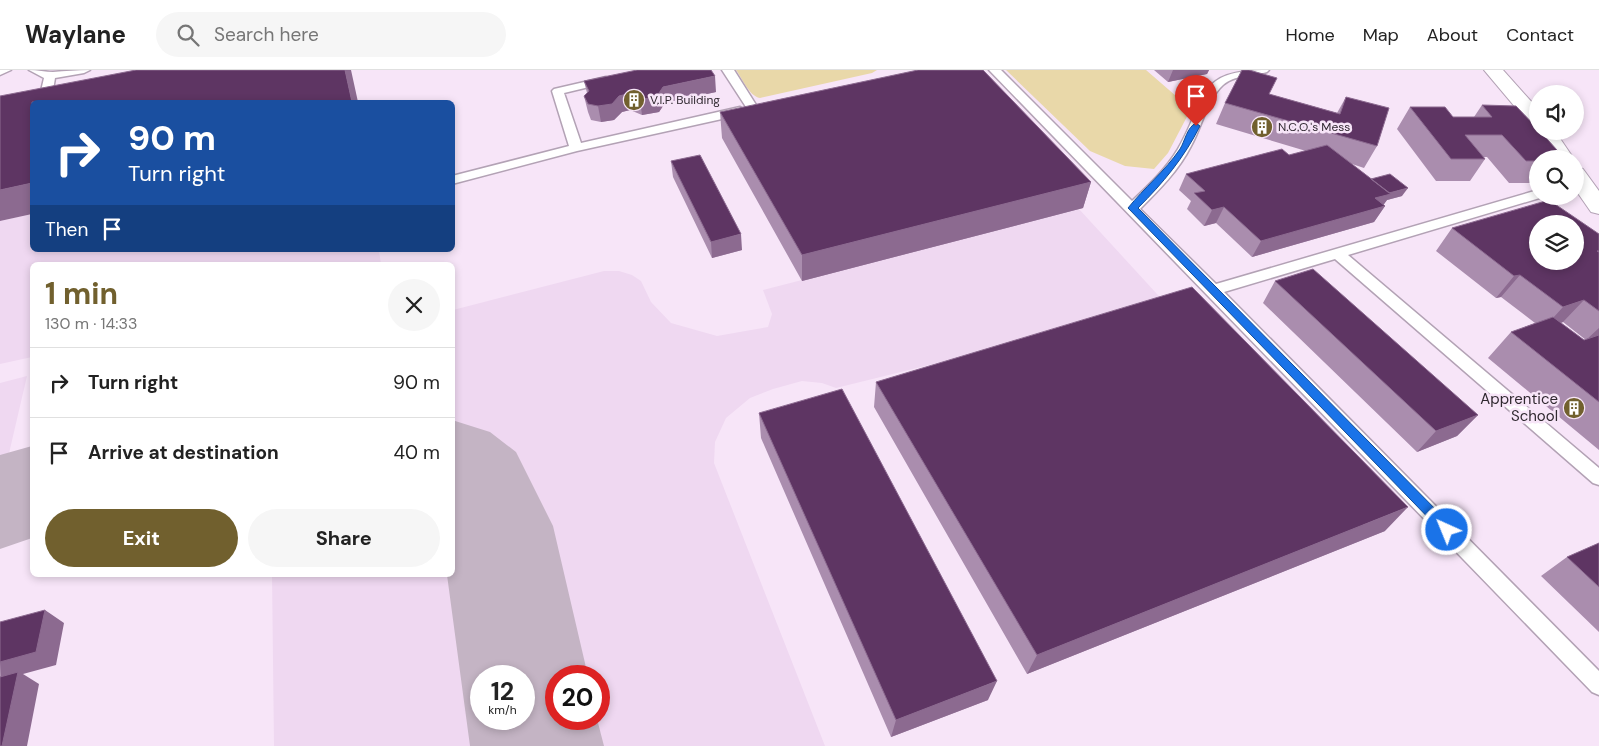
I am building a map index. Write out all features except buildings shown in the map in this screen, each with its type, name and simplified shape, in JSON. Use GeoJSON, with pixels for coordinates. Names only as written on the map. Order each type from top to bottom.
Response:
{"type":"FeatureCollection","features":[{"type":"Feature","properties":{"kind":"street"},"geometry":{"type":"LineString","coordinates":[[1494,70],[1529,111]]}},
{"type":"Feature","properties":{"kind":"lane"},"geometry":{"type":"LineString","coordinates":[[0,72],[5,70]]}},
{"type":"Feature","properties":{"kind":"lane"},"geometry":{"type":"LineString","coordinates":[[34,70],[50,76],[84,70]]}},
{"type":"Feature","properties":{"kind":"lane"},"geometry":{"type":"LineString","coordinates":[[455,179],[576,148],[756,107],[728,70]]}},
{"type":"Feature","properties":{"kind":"lane"},"geometry":{"type":"LineString","coordinates":[[995,70],[1599,685]]}},
{"type":"Feature","properties":{"kind":"lane"},"geometry":{"type":"LineString","coordinates":[[1132,208],[1162,179],[1185,148],[1206,103],[1218,84],[1225,79],[1263,70]]}},
{"type":"Feature","properties":{"kind":"lane"},"geometry":{"type":"LineString","coordinates":[[50,76],[47,91],[54,97],[77,95]]}},
{"type":"Feature","properties":{"kind":"lane"},"geometry":{"type":"LineString","coordinates":[[576,148],[558,91],[616,78]]}},
{"type":"Feature","properties":{"kind":"lane"},"geometry":{"type":"LineString","coordinates":[[1213,290],[1529,197]]}},
{"type":"Feature","properties":{"kind":"lane"},"geometry":{"type":"LineString","coordinates":[[1337,253],[1599,478]]}},
{"type":"Feature","properties":{"kind":"shaded area"},"geometry":{"type":"Polygon","coordinates":[[[736,70],[877,70],[872,73],[760,98],[752,94],[736,70]]]}},
{"type":"Feature","properties":{"kind":"shaded area"},"geometry":{"type":"Polygon","coordinates":[[[1006,70],[1146,70],[1191,109],[1168,153],[1154,169],[1125,166],[1090,151],[1006,70]]]}},
{"type":"Feature","properties":{"kind":"shaded area"},"geometry":{"type":"Polygon","coordinates":[[[1079,209],[1168,306],[836,388],[822,383],[802,381],[750,398],[726,418],[715,442],[714,463],[825,746],[274,746],[272,577],[455,577],[455,309],[604,271],[619,271],[632,275],[641,281],[651,302],[671,323],[717,336],[768,327],[772,314],[763,290],[1079,209]]]}},
{"type":"Feature","properties":{"kind":"shaded area"},"geometry":{"type":"Polygon","coordinates":[[[30,214],[30,252],[379,252],[381,262],[30,262],[30,357],[0,364],[0,221],[30,214]]]}},
{"type":"Feature","properties":{"kind":"shaded area"},"geometry":{"type":"Polygon","coordinates":[[[27,376],[7,462],[30,456],[30,533],[0,543],[0,383],[27,376]]]}},
{"type":"Feature","properties":{"kind":"taxiway"},"geometry":{"type":"LineString","coordinates":[[455,465],[478,484],[497,526],[537,746]]}},
{"type":"Feature","properties":{"kind":"taxiway"},"geometry":{"type":"LineString","coordinates":[[0,502],[30,493]]}},
{"type":"Feature","properties":{"kind":"place","name":"V.I.P. Building"},"geometry":{"type":"Point","coordinates":[634,100]}},
{"type":"Feature","properties":{"kind":"place","name":"N.C.O.'s Mess"},"geometry":{"type":"Point","coordinates":[1262,127]}},
{"type":"Feature","properties":{"kind":"place","name":"Apprentice School"},"geometry":{"type":"Point","coordinates":[1574,408]}},
{"type":"Feature","properties":{"kind":"route"},"geometry":{"type":"LineString","coordinates":[[1196,126],[1185,148],[1162,179],[1132,208],[1447,530]]}}]}
